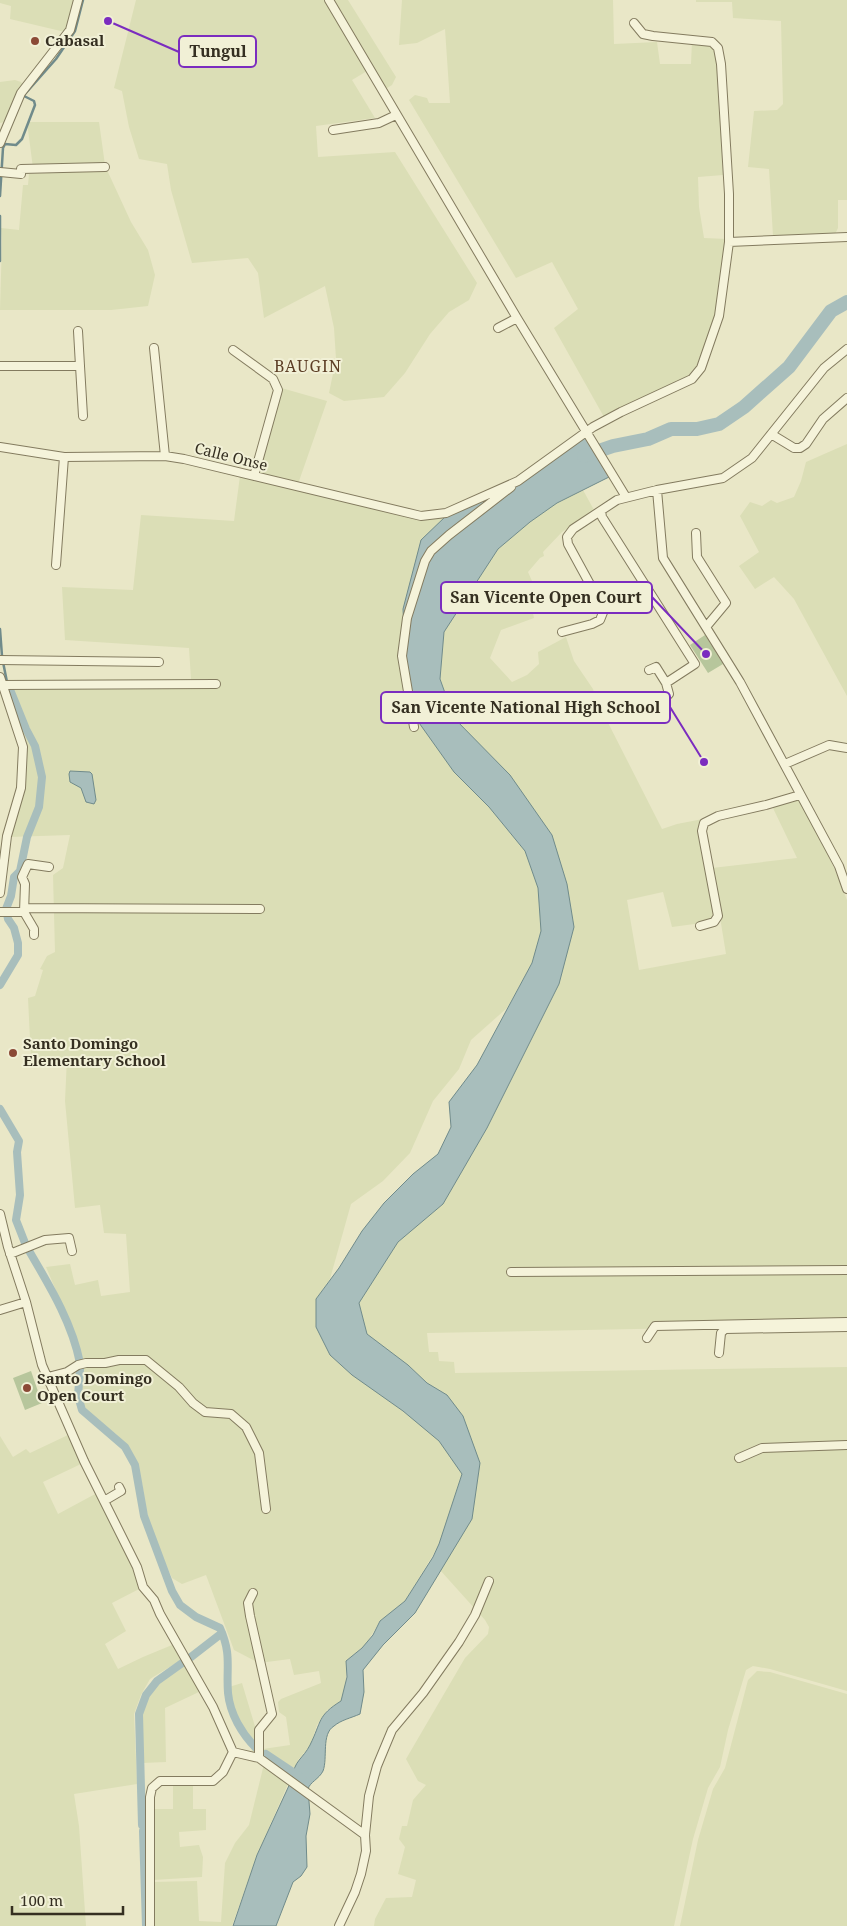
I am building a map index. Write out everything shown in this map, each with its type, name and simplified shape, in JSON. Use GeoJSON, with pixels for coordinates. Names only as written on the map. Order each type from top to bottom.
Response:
{"type":"FeatureCollection","features":[{"type":"Feature","properties":{"kind":"street"},"geometry":{"type":"LineString","coordinates":[[0,143],[3,128],[21,93],[70,30],[78,0]]}},
{"type":"Feature","properties":{"kind":"street"},"geometry":{"type":"LineString","coordinates":[[329,0],[517,318],[596,444],[626,497]]}},
{"type":"Feature","properties":{"kind":"street"},"geometry":{"type":"LineString","coordinates":[[414,727],[402,656],[407,618],[425,560],[431,551],[518,481],[587,431],[621,412],[692,380],[701,368],[719,316],[729,242],[729,194],[721,64],[718,48],[712,42],[643,34],[634,23]]}},
{"type":"Feature","properties":{"kind":"street"},"geometry":{"type":"LineString","coordinates":[[333,130],[379,123],[396,115]]}},
{"type":"Feature","properties":{"kind":"street"},"geometry":{"type":"LineString","coordinates":[[1,172],[21,174],[22,169],[105,167]]}},
{"type":"Feature","properties":{"kind":"street"},"geometry":{"type":"LineString","coordinates":[[729,242],[847,237]]}},
{"type":"Feature","properties":{"kind":"street"},"geometry":{"type":"LineString","coordinates":[[498,328],[517,318]]}},
{"type":"Feature","properties":{"kind":"street"},"geometry":{"type":"LineString","coordinates":[[78,331],[83,416]]}},
{"type":"Feature","properties":{"kind":"street"},"geometry":{"type":"LineString","coordinates":[[154,348],[165,456]]}},
{"type":"Feature","properties":{"kind":"street"},"geometry":{"type":"LineString","coordinates":[[562,632],[600,620],[604,610],[568,544],[567,537],[573,529],[617,500],[657,490],[723,478],[752,458],[824,368],[847,349]]}},
{"type":"Feature","properties":{"kind":"street"},"geometry":{"type":"LineString","coordinates":[[233,350],[273,379],[278,390],[254,476]]}},
{"type":"Feature","properties":{"kind":"street"},"geometry":{"type":"LineString","coordinates":[[0,366],[80,366]]}},
{"type":"Feature","properties":{"kind":"street"},"geometry":{"type":"LineString","coordinates":[[771,434],[794,448],[800,448],[806,444],[822,419],[847,398]]}},
{"type":"Feature","properties":{"kind":"street","name":"Calle Onse"},"geometry":{"type":"LineString","coordinates":[[0,447],[64,457],[165,456],[421,516],[435,516],[452,511],[518,481]]}},
{"type":"Feature","properties":{"kind":"street"},"geometry":{"type":"LineString","coordinates":[[56,565],[64,457]]}},
{"type":"Feature","properties":{"kind":"street"},"geometry":{"type":"LineString","coordinates":[[657,490],[663,558],[740,682],[839,866],[847,889]]}},
{"type":"Feature","properties":{"kind":"street"},"geometry":{"type":"LineString","coordinates":[[602,511],[602,517],[695,664],[666,683]]}},
{"type":"Feature","properties":{"kind":"street"},"geometry":{"type":"LineString","coordinates":[[696,532],[697,557],[726,602],[706,627]]}},
{"type":"Feature","properties":{"kind":"street"},"geometry":{"type":"LineString","coordinates":[[0,660],[159,662]]}},
{"type":"Feature","properties":{"kind":"street"},"geometry":{"type":"LineString","coordinates":[[649,670],[656,667],[666,683],[669,694],[666,697]]}},
{"type":"Feature","properties":{"kind":"street"},"geometry":{"type":"LineString","coordinates":[[0,893],[7,836],[21,788],[23,747],[1,681],[216,684]]}},
{"type":"Feature","properties":{"kind":"street"},"geometry":{"type":"LineString","coordinates":[[785,764],[829,745],[847,748]]}},
{"type":"Feature","properties":{"kind":"street"},"geometry":{"type":"LineString","coordinates":[[700,926],[714,922],[718,916],[702,831],[704,823],[718,816],[800,795]]}},
{"type":"Feature","properties":{"kind":"street"},"geometry":{"type":"LineString","coordinates":[[34,935],[34,929],[24,910],[26,884],[22,877],[28,864],[49,867]]}},
{"type":"Feature","properties":{"kind":"street"},"geometry":{"type":"LineString","coordinates":[[5,912],[24,910],[260,909]]}},
{"type":"Feature","properties":{"kind":"street"},"geometry":{"type":"LineString","coordinates":[[0,1214],[6,1250],[26,1302],[42,1365],[84,1461],[136,1567],[143,1587],[154,1600],[160,1614],[207,1696],[233,1752]]}},
{"type":"Feature","properties":{"kind":"street"},"geometry":{"type":"LineString","coordinates":[[6,1250],[45,1240],[69,1238],[72,1251]]}},
{"type":"Feature","properties":{"kind":"street"},"geometry":{"type":"LineString","coordinates":[[511,1272],[847,1270]]}},
{"type":"Feature","properties":{"kind":"street"},"geometry":{"type":"LineString","coordinates":[[0,1310],[26,1302]]}},
{"type":"Feature","properties":{"kind":"street"},"geometry":{"type":"LineString","coordinates":[[647,1338],[655,1326],[847,1322]]}},
{"type":"Feature","properties":{"kind":"street"},"geometry":{"type":"LineString","coordinates":[[719,1353],[721,1332],[725,1329],[847,1327]]}},
{"type":"Feature","properties":{"kind":"street"},"geometry":{"type":"LineString","coordinates":[[48,1377],[67,1372],[78,1365],[86,1363],[146,1360],[179,1387],[192,1403],[205,1412],[231,1414],[246,1426],[259,1453],[266,1509]]}},
{"type":"Feature","properties":{"kind":"street"},"geometry":{"type":"LineString","coordinates":[[739,1458],[762,1448],[847,1445]]}},
{"type":"Feature","properties":{"kind":"street"},"geometry":{"type":"LineString","coordinates":[[104,1501],[121,1491],[119,1487]]}},
{"type":"Feature","properties":{"kind":"street"},"geometry":{"type":"LineString","coordinates":[[339,1926],[361,1874],[366,1851],[365,1835],[369,1796],[377,1766],[392,1730],[422,1694],[459,1642],[475,1615],[489,1581]]}},
{"type":"Feature","properties":{"kind":"street"},"geometry":{"type":"LineString","coordinates":[[252,1593],[248,1603],[250,1616],[272,1714],[259,1730],[259,1758]]}},
{"type":"Feature","properties":{"kind":"street"},"geometry":{"type":"LineString","coordinates":[[233,1752],[259,1758],[365,1835]]}},
{"type":"Feature","properties":{"kind":"street"},"geometry":{"type":"LineString","coordinates":[[150,1926],[149,1828],[152,1788],[160,1781],[213,1781],[223,1772],[233,1752]]}},
{"type":"Feature","properties":{"kind":"green space"},"geometry":{"type":"Polygon","coordinates":[[[0,0],[75,0],[65,32],[10,19],[11,6],[0,3],[0,0]]]}},
{"type":"Feature","properties":{"kind":"green space"},"geometry":{"type":"Polygon","coordinates":[[[136,0],[327,0],[367,71],[352,80],[375,118],[316,126],[318,157],[395,152],[477,283],[469,300],[449,312],[430,334],[405,373],[384,397],[344,401],[329,393],[336,359],[334,328],[325,286],[264,318],[258,273],[248,258],[192,263],[171,190],[167,164],[139,159],[129,127],[122,91],[114,88],[136,0]]]}},
{"type":"Feature","properties":{"kind":"green space"},"geometry":{"type":"Polygon","coordinates":[[[332,0],[348,0],[396,77],[392,85],[383,88],[332,0]]]}},
{"type":"Feature","properties":{"kind":"green space"},"geometry":{"type":"Polygon","coordinates":[[[402,0],[613,0],[614,44],[657,42],[660,64],[691,64],[692,41],[713,45],[718,56],[723,175],[698,177],[699,207],[704,238],[727,239],[715,315],[697,365],[688,376],[604,417],[554,328],[578,309],[552,262],[516,278],[409,100],[415,95],[427,98],[429,103],[450,103],[445,29],[417,43],[399,45],[402,0]]]}},
{"type":"Feature","properties":{"kind":"green space"},"geometry":{"type":"Polygon","coordinates":[[[696,0],[847,0],[847,200],[838,200],[838,228],[835,234],[773,236],[769,169],[748,167],[754,111],[777,110],[783,104],[781,21],[733,18],[732,2],[696,2],[696,0]]]}},
{"type":"Feature","properties":{"kind":"green space"},"geometry":{"type":"Polygon","coordinates":[[[15,80],[23,85],[5,122],[0,123],[0,82],[15,80]]]}},
{"type":"Feature","properties":{"kind":"green space"},"geometry":{"type":"Polygon","coordinates":[[[27,122],[99,122],[105,165],[33,168],[27,122]]]}},
{"type":"Feature","properties":{"kind":"green space"},"geometry":{"type":"Polygon","coordinates":[[[107,170],[131,222],[148,250],[155,275],[148,306],[111,310],[0,310],[1,228],[19,230],[23,185],[28,185],[29,174],[107,170]]]}},
{"type":"Feature","properties":{"kind":"green space"},"geometry":{"type":"Polygon","coordinates":[[[278,387],[327,401],[298,484],[251,473],[278,387]]]}},
{"type":"Feature","properties":{"kind":"green space"},"geometry":{"type":"Polygon","coordinates":[[[847,444],[847,696],[794,599],[774,577],[755,589],[739,566],[759,552],[740,516],[750,502],[762,506],[771,500],[777,503],[794,497],[806,462],[847,444]]]}},
{"type":"Feature","properties":{"kind":"green space"},"geometry":{"type":"Polygon","coordinates":[[[240,476],[421,519],[446,516],[403,609],[454,772],[489,807],[525,851],[538,888],[541,931],[532,963],[507,1008],[471,1040],[459,1069],[433,1101],[410,1153],[383,1181],[351,1204],[330,1279],[316,1299],[352,1375],[416,1421],[439,1441],[463,1474],[439,1545],[405,1601],[380,1621],[366,1644],[346,1661],[346,1681],[341,1701],[327,1710],[317,1725],[310,1746],[298,1760],[292,1779],[263,1759],[263,1749],[290,1745],[286,1717],[279,1712],[278,1702],[281,1699],[321,1683],[319,1671],[294,1675],[290,1659],[259,1663],[234,1650],[206,1575],[182,1584],[172,1578],[154,1538],[135,1459],[128,1447],[116,1434],[85,1410],[80,1395],[83,1369],[71,1326],[46,1267],[70,1264],[75,1285],[98,1280],[101,1296],[130,1292],[126,1234],[104,1233],[100,1205],[75,1208],[65,1101],[67,1058],[31,1059],[28,998],[35,996],[43,970],[40,969],[47,956],[55,952],[53,875],[63,868],[70,835],[9,837],[26,748],[3,680],[191,679],[189,648],[65,640],[62,587],[133,590],[141,515],[234,521],[240,476]]]}},
{"type":"Feature","properties":{"kind":"green space"},"geometry":{"type":"Polygon","coordinates":[[[583,490],[594,510],[562,532],[543,552],[544,556],[528,572],[536,590],[530,599],[534,618],[501,630],[490,658],[512,682],[527,675],[539,664],[538,652],[566,637],[574,661],[593,689],[597,701],[662,829],[708,818],[703,822],[715,915],[709,922],[672,927],[663,892],[627,900],[639,970],[726,954],[712,868],[797,858],[772,806],[798,798],[823,845],[847,900],[847,1325],[427,1333],[429,1352],[438,1352],[439,1361],[454,1362],[455,1373],[847,1367],[847,1691],[770,1669],[753,1666],[746,1670],[728,1730],[720,1767],[708,1788],[693,1839],[674,1926],[374,1926],[375,1919],[386,1898],[412,1897],[416,1880],[398,1874],[405,1847],[399,1839],[402,1826],[407,1826],[413,1800],[426,1785],[418,1781],[406,1759],[465,1658],[488,1634],[489,1627],[485,1620],[440,1570],[472,1519],[480,1463],[447,1395],[427,1383],[408,1365],[367,1334],[359,1303],[398,1242],[443,1204],[487,1128],[559,984],[574,926],[552,835],[534,810],[454,718],[440,679],[444,632],[498,549],[530,522],[557,503],[583,490]]]}},
{"type":"Feature","properties":{"kind":"green space"},"geometry":{"type":"Polygon","coordinates":[[[705,635],[723,664],[708,673],[690,645],[705,635]]]}},
{"type":"Feature","properties":{"kind":"green space","name":"Santo Domingo Open Court"},"geometry":{"type":"Polygon","coordinates":[[[31,1371],[42,1403],[25,1410],[13,1378],[31,1371]]]}},
{"type":"Feature","properties":{"kind":"green space"},"geometry":{"type":"Polygon","coordinates":[[[68,1435],[81,1464],[43,1482],[58,1514],[97,1493],[141,1588],[112,1603],[126,1631],[105,1644],[118,1669],[172,1645],[181,1660],[150,1679],[141,1695],[134,1714],[137,1784],[74,1794],[79,1826],[86,1926],[0,1926],[0,1436],[13,1457],[26,1449],[30,1453],[68,1435]]]}},
{"type":"Feature","properties":{"kind":"green space"},"geometry":{"type":"Polygon","coordinates":[[[184,1661],[201,1691],[165,1708],[166,1762],[142,1763],[143,1710],[148,1693],[157,1681],[184,1661]]]}},
{"type":"Feature","properties":{"kind":"green space"},"geometry":{"type":"Polygon","coordinates":[[[757,1671],[770,1672],[847,1694],[847,1926],[680,1926],[698,1840],[713,1789],[725,1768],[748,1680],[757,1671]]]}},
{"type":"Feature","properties":{"kind":"green space"},"geometry":{"type":"Polygon","coordinates":[[[242,1683],[263,1753],[252,1752],[251,1745],[233,1711],[229,1687],[242,1683]]]}},
{"type":"Feature","properties":{"kind":"green space"},"geometry":{"type":"Polygon","coordinates":[[[264,1764],[288,1784],[257,1855],[232,1926],[154,1926],[153,1882],[197,1881],[199,1921],[221,1922],[225,1863],[235,1843],[249,1825],[264,1764]]]}},
{"type":"Feature","properties":{"kind":"green space"},"geometry":{"type":"Polygon","coordinates":[[[173,1783],[193,1783],[193,1809],[206,1809],[206,1830],[179,1832],[180,1847],[199,1845],[203,1857],[202,1877],[153,1880],[152,1809],[173,1809],[173,1783]]]}},
{"type":"Feature","properties":{"kind":"water"},"geometry":{"type":"Polygon","coordinates":[[[585,436],[611,476],[557,503],[530,522],[498,549],[444,632],[440,679],[454,718],[510,775],[552,835],[567,884],[574,927],[559,984],[487,1128],[443,1204],[398,1242],[359,1303],[367,1334],[408,1365],[427,1383],[447,1395],[463,1416],[480,1463],[472,1519],[415,1613],[383,1645],[363,1670],[364,1692],[360,1714],[337,1724],[330,1730],[326,1740],[323,1771],[308,1789],[310,1814],[306,1836],[307,1867],[301,1876],[293,1882],[276,1926],[233,1926],[257,1855],[292,1779],[295,1768],[310,1745],[324,1715],[341,1701],[347,1677],[346,1661],[362,1648],[373,1635],[380,1621],[405,1601],[433,1557],[462,1474],[439,1441],[403,1411],[352,1375],[330,1355],[316,1327],[316,1299],[339,1268],[362,1231],[384,1203],[413,1174],[438,1154],[451,1127],[449,1102],[477,1065],[532,963],[541,931],[538,888],[525,851],[489,807],[454,772],[412,713],[406,673],[403,609],[421,540],[446,516],[481,500],[585,436]]]}},
{"type":"Feature","properties":{"kind":"water"},"geometry":{"type":"Polygon","coordinates":[[[70,771],[90,772],[92,774],[96,800],[94,804],[86,802],[81,788],[70,782],[70,771]]]}},
{"type":"Feature","properties":{"kind":"waterway"},"geometry":{"type":"LineString","coordinates":[[0,196],[3,148],[5,144],[16,145],[22,139],[35,105],[34,101],[24,96],[56,59],[75,31],[83,0]]}},
{"type":"Feature","properties":{"kind":"waterway"},"geometry":{"type":"LineString","coordinates":[[0,216],[0,261]]}},
{"type":"Feature","properties":{"kind":"waterway"},"geometry":{"type":"LineString","coordinates":[[584,456],[613,446],[648,439],[671,429],[697,429],[719,424],[744,407],[789,367],[831,311],[847,302]]}},
{"type":"Feature","properties":{"kind":"waterway"},"geometry":{"type":"LineString","coordinates":[[0,629],[2,656]]}},
{"type":"Feature","properties":{"kind":"waterway"},"geometry":{"type":"LineString","coordinates":[[3,662],[7,682]]}},
{"type":"Feature","properties":{"kind":"waterway"},"geometry":{"type":"LineString","coordinates":[[0,985],[18,955],[18,943],[6,909],[11,896],[14,877],[20,871],[27,837],[39,807],[42,777],[35,746],[9,687]]}},
{"type":"Feature","properties":{"kind":"waterway"},"geometry":{"type":"LineString","coordinates":[[0,1109],[19,1141],[17,1152],[20,1195],[16,1220],[25,1243]]}},
{"type":"Feature","properties":{"kind":"waterway"},"geometry":{"type":"LineString","coordinates":[[28,1249],[66,1318],[80,1363]]}},
{"type":"Feature","properties":{"kind":"waterway"},"geometry":{"type":"LineString","coordinates":[[80,1369],[78,1396],[82,1410],[125,1447],[135,1465],[144,1516],[172,1591],[180,1605],[196,1617],[220,1628],[226,1646],[228,1693],[231,1708],[242,1730],[256,1748]]}},
{"type":"Feature","properties":{"kind":"waterway"},"geometry":{"type":"LineString","coordinates":[[191,1657],[222,1633]]}},
{"type":"Feature","properties":{"kind":"waterway"},"geometry":{"type":"LineString","coordinates":[[142,1825],[139,1714],[146,1695],[157,1681],[185,1661]]}},
{"type":"Feature","properties":{"kind":"waterway"},"geometry":{"type":"LineString","coordinates":[[266,1754],[302,1778]]}},
{"type":"Feature","properties":{"kind":"waterway"},"geometry":{"type":"LineString","coordinates":[[143,1831],[146,1926]]}},
{"type":"Feature","properties":{"kind":"place","name":"Tungul"},"geometry":{"type":"Point","coordinates":[108,21]}},
{"type":"Feature","properties":{"kind":"place","name":"Cabasal"},"geometry":{"type":"Point","coordinates":[35,41]}},
{"type":"Feature","properties":{"kind":"place","name":"San Vicente Open Court"},"geometry":{"type":"Point","coordinates":[706,654]}},
{"type":"Feature","properties":{"kind":"place","name":"San Vicente National High School"},"geometry":{"type":"Point","coordinates":[704,762]}},
{"type":"Feature","properties":{"kind":"place","name":"Santo Domingo Elementary School"},"geometry":{"type":"Point","coordinates":[13,1053]}},
{"type":"Feature","properties":{"kind":"place","name":"Santo Domingo Open Court"},"geometry":{"type":"Point","coordinates":[27,1388]}},
{"type":"Feature","properties":{"kind":"district","name":"BAUGIN"},"geometry":{"type":"Point","coordinates":[308,366]}}]}
